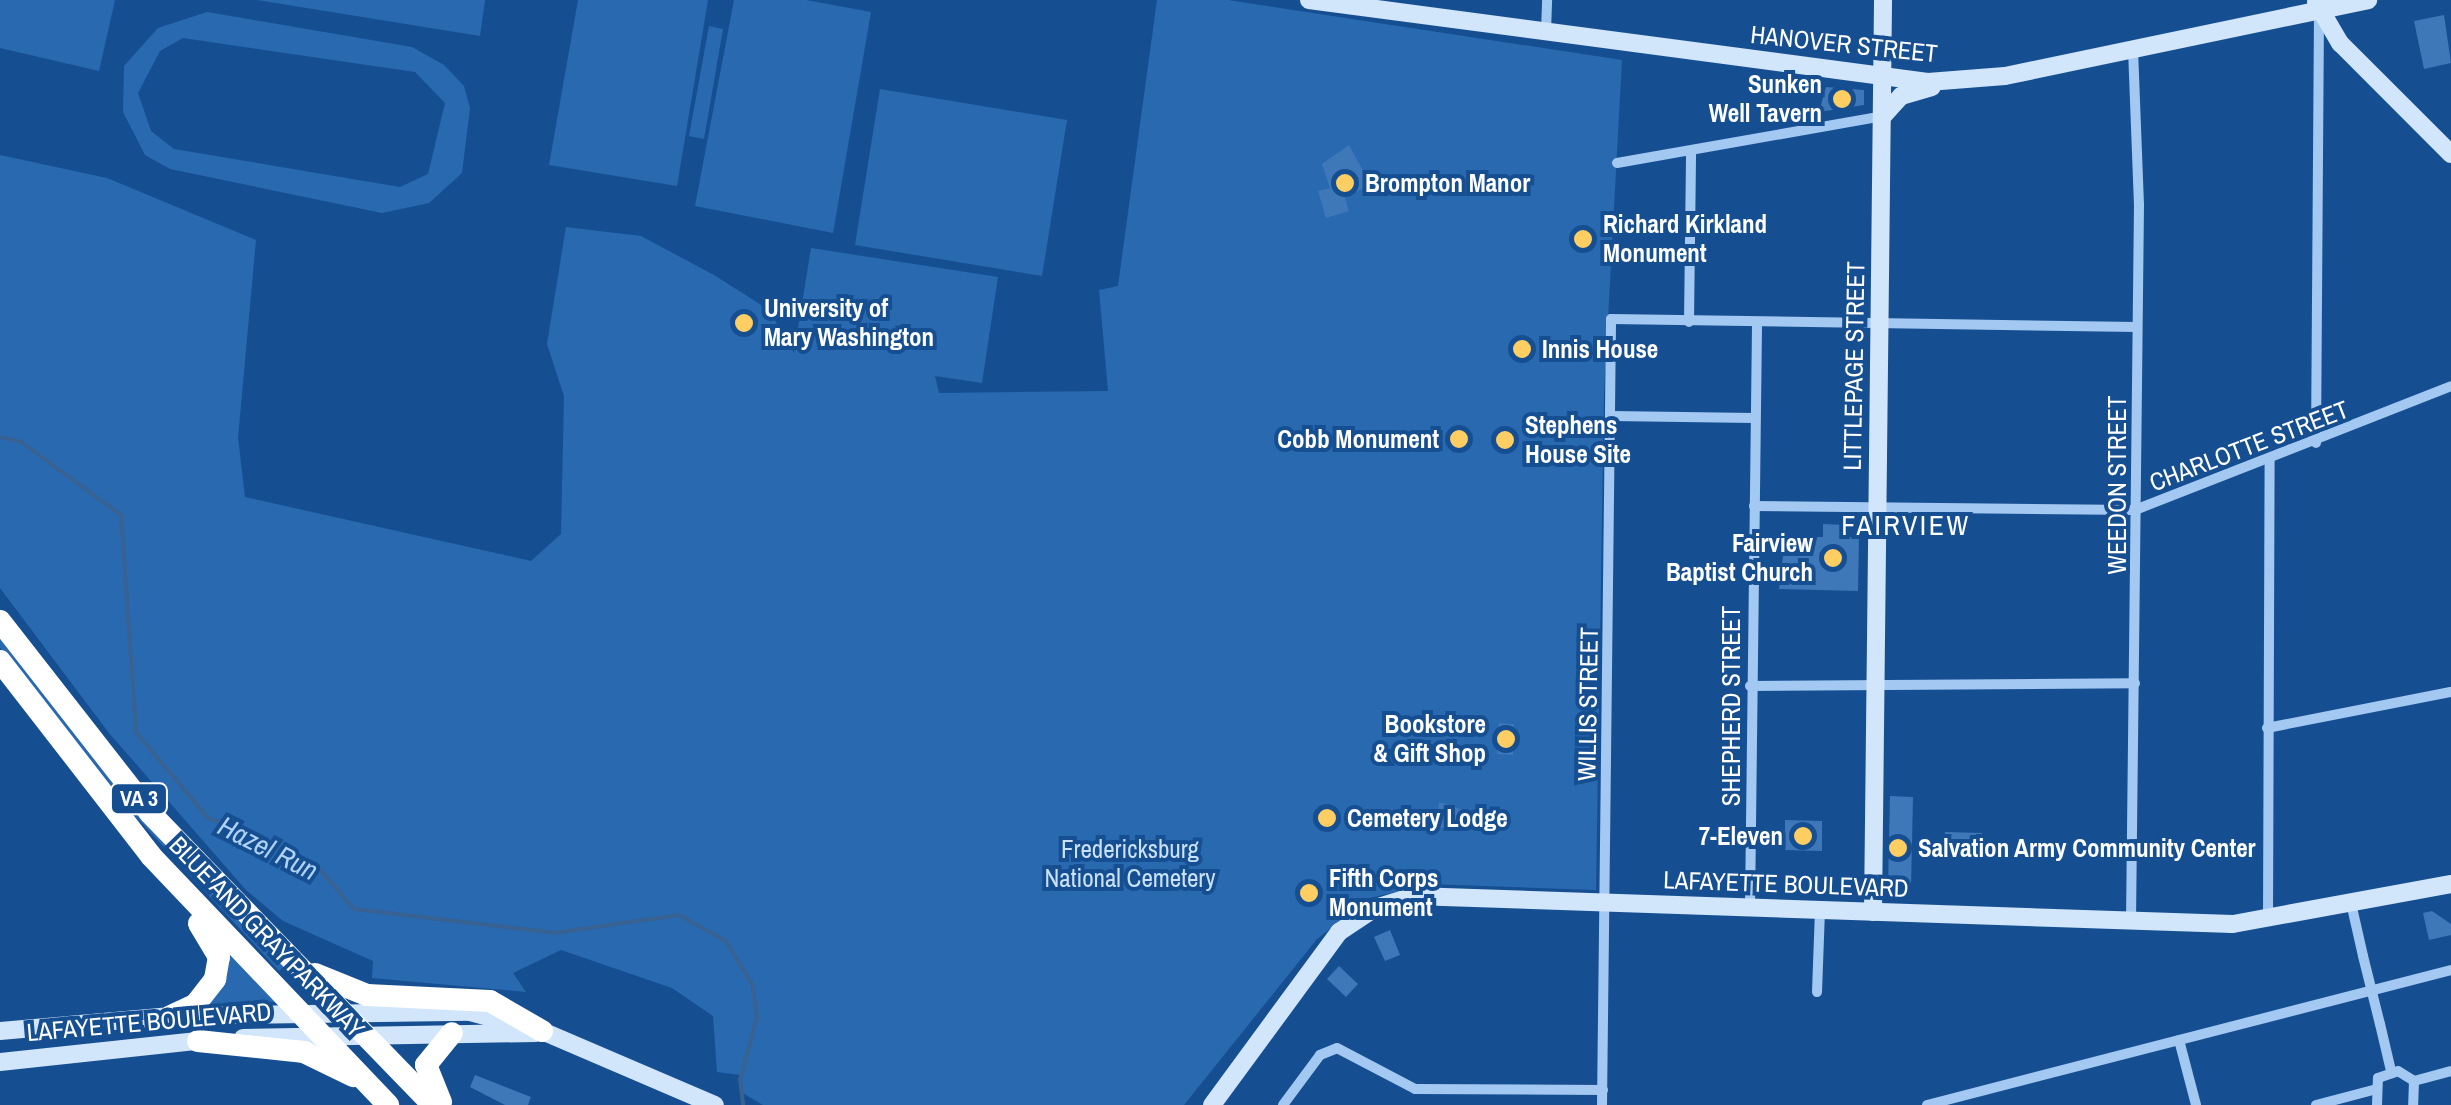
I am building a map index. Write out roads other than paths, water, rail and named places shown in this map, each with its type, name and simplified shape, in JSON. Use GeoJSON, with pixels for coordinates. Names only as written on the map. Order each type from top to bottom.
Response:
{"type":"FeatureCollection","features":[{"type":"Feature","properties":{"kind":"highway","name":"BLUE AND GRAY PARKWAY"},"geometry":{"type":"LineString","coordinates":[[0,621],[150,812],[432,1105]]}},
{"type":"Feature","properties":{"kind":"highway","name":"BLUE AND GRAY PARKWAY"},"geometry":{"type":"LineString","coordinates":[[0,662],[186,894],[388,1105]]}},
{"type":"Feature","properties":{"kind":"highway"},"geometry":{"type":"LineString","coordinates":[[170,1016],[206,995],[218,967],[186,894]]}},
{"type":"Feature","properties":{"kind":"highway"},"geometry":{"type":"LineString","coordinates":[[294,963],[367,995],[490,1001],[542,1031]]}},
{"type":"Feature","properties":{"kind":"highway"},"geometry":{"type":"LineString","coordinates":[[443,1105],[426,1065],[452,1033]]}},
{"type":"Feature","properties":{"kind":"highway"},"geometry":{"type":"LineString","coordinates":[[198,1041],[304,1052],[369,1084]]}},
{"type":"Feature","properties":{"kind":"main road","name":"HANOVER STREET"},"geometry":{"type":"LineString","coordinates":[[1309,0],[1882,78],[1954,80],[2133,50],[2317,5],[2368,0]]}},
{"type":"Feature","properties":{"kind":"main road","name":"LITTLEPAGE STREET"},"geometry":{"type":"LineString","coordinates":[[1872,912],[1884,0]]}},
{"type":"Feature","properties":{"kind":"main road"},"geometry":{"type":"LineString","coordinates":[[2317,5],[2340,42],[2451,154]]}},
{"type":"Feature","properties":{"kind":"main road"},"geometry":{"type":"LineString","coordinates":[[1882,116],[1900,96],[1954,80]]}},
{"type":"Feature","properties":{"kind":"main road","name":"LAFAYETTE BOULEVARD"},"geometry":{"type":"LineString","coordinates":[[1212,1105],[1304,974],[1344,928],[1374,908],[1414,896],[2131,920],[2268,921],[2451,884]]}},
{"type":"Feature","properties":{"kind":"main road","name":"LAFAYETTE BOULEVARD"},"geometry":{"type":"LineString","coordinates":[[2,1026],[170,1016],[470,1012],[542,1031],[714,1105]]}},
{"type":"Feature","properties":{"kind":"main road"},"geometry":{"type":"LineString","coordinates":[[0,1059],[2,1026]]}},
{"type":"Feature","properties":{"kind":"main road","name":"LAFAYETTE BOULEVARD"},"geometry":{"type":"LineString","coordinates":[[0,1059],[322,1034],[542,1031]]}},
{"type":"Feature","properties":{"kind":"street"},"geometry":{"type":"LineString","coordinates":[[1546,32],[1547,0]]}},
{"type":"Feature","properties":{"kind":"street"},"geometry":{"type":"LineString","coordinates":[[2316,443],[2313,22],[2317,5]]}},
{"type":"Feature","properties":{"kind":"street","name":"WEEDON STREET"},"geometry":{"type":"LineString","coordinates":[[2131,920],[2137,327],[2133,50]]}},
{"type":"Feature","properties":{"kind":"street"},"geometry":{"type":"LineString","coordinates":[[1617,163],[1692,153],[1882,116]]}},
{"type":"Feature","properties":{"kind":"street"},"geometry":{"type":"LineString","coordinates":[[1692,153],[1689,322],[2137,327]]}},
{"type":"Feature","properties":{"kind":"street","name":"WILLIS STREET"},"geometry":{"type":"LineString","coordinates":[[1602,1105],[1611,319],[1689,322]]}},
{"type":"Feature","properties":{"kind":"street","name":"SHEPHERD STREET"},"geometry":{"type":"LineString","coordinates":[[1750,908],[1757,324]]}},
{"type":"Feature","properties":{"kind":"street","name":"CHARLOTTE STREET"},"geometry":{"type":"LineString","coordinates":[[1754,506],[2135,510],[2316,443],[2451,386]]}},
{"type":"Feature","properties":{"kind":"street"},"geometry":{"type":"LineString","coordinates":[[1611,416],[1754,418]]}},
{"type":"Feature","properties":{"kind":"street"},"geometry":{"type":"LineString","coordinates":[[2268,921],[2270,461]]}},
{"type":"Feature","properties":{"kind":"street"},"geometry":{"type":"LineString","coordinates":[[1750,686],[2135,684]]}},
{"type":"Feature","properties":{"kind":"street"},"geometry":{"type":"LineString","coordinates":[[2267,728],[2451,692]]}},
{"type":"Feature","properties":{"kind":"street"},"geometry":{"type":"LineString","coordinates":[[2351,903],[2391,1071]]}},
{"type":"Feature","properties":{"kind":"street"},"geometry":{"type":"LineString","coordinates":[[1817,992],[1820,910]]}},
{"type":"Feature","properties":{"kind":"street"},"geometry":{"type":"LineString","coordinates":[[1927,1105],[2451,970]]}},
{"type":"Feature","properties":{"kind":"street"},"geometry":{"type":"LineString","coordinates":[[2179,1040],[2196,1105]]}},
{"type":"Feature","properties":{"kind":"street"},"geometry":{"type":"LineString","coordinates":[[1283,1105],[1320,1055],[1337,1048],[1416,1090],[1603,1090]]}},
{"type":"Feature","properties":{"kind":"street"},"geometry":{"type":"LineString","coordinates":[[2391,1071],[2414,1081],[2451,1070]]}},
{"type":"Feature","properties":{"kind":"street"},"geometry":{"type":"LineString","coordinates":[[2316,1105],[2372,1090],[2391,1071]]}},
{"type":"Feature","properties":{"kind":"street"},"geometry":{"type":"LineString","coordinates":[[2413,1105],[2414,1081]]}},
{"type":"Feature","properties":{"kind":"street"},"geometry":{"type":"LineString","coordinates":[[2372,1090],[2376,1105]]}},
{"type":"Feature","properties":{"kind":"waterway","name":"Hazel Run"},"geometry":{"type":"LineString","coordinates":[[0,437],[21,442],[121,515],[136,732],[207,817],[317,866],[354,909],[554,933],[679,915],[726,941],[753,986],[757,1017],[740,1079],[743,1105]]}},
{"type":"Feature","properties":{"kind":"place","name":"Sunken Well Tavern"},"geometry":{"type":"Point","coordinates":[1842,99]}},
{"type":"Feature","properties":{"kind":"place","name":"Brompton Manor"},"geometry":{"type":"Point","coordinates":[1345,183]}},
{"type":"Feature","properties":{"kind":"place","name":"Richard Kirkland Monument"},"geometry":{"type":"Point","coordinates":[1583,239]}},
{"type":"Feature","properties":{"kind":"place","name":"University of Mary Washington"},"geometry":{"type":"Point","coordinates":[744,323]}},
{"type":"Feature","properties":{"kind":"place","name":"Innis House"},"geometry":{"type":"Point","coordinates":[1522,349]}},
{"type":"Feature","properties":{"kind":"place","name":"Cobb Monument"},"geometry":{"type":"Point","coordinates":[1459,439]}},
{"type":"Feature","properties":{"kind":"place","name":"Stephens House Site"},"geometry":{"type":"Point","coordinates":[1505,440]}},
{"type":"Feature","properties":{"kind":"place","name":"Fairview Baptist Church"},"geometry":{"type":"Point","coordinates":[1833,558]}},
{"type":"Feature","properties":{"kind":"place","name":"Bookstore & Gift Shop"},"geometry":{"type":"Point","coordinates":[1506,739]}},
{"type":"Feature","properties":{"kind":"place","name":"Cemetery Lodge"},"geometry":{"type":"Point","coordinates":[1327,818]}},
{"type":"Feature","properties":{"kind":"place","name":"7-Eleven"},"geometry":{"type":"Point","coordinates":[1803,836]}},
{"type":"Feature","properties":{"kind":"place","name":"Salvation Army Community Center"},"geometry":{"type":"Point","coordinates":[1898,848]}},
{"type":"Feature","properties":{"kind":"place","name":"Fifth Corps Monument"},"geometry":{"type":"Point","coordinates":[1309,893]}},
{"type":"Feature","properties":{"kind":"district","name":"FAIRVIEW"},"geometry":{"type":"Point","coordinates":[1906,525]}},
{"type":"Feature","properties":{"kind":"park label","name":"Fredericksburg National Cemetery"},"geometry":{"type":"Point","coordinates":[1130,864]}}]}
